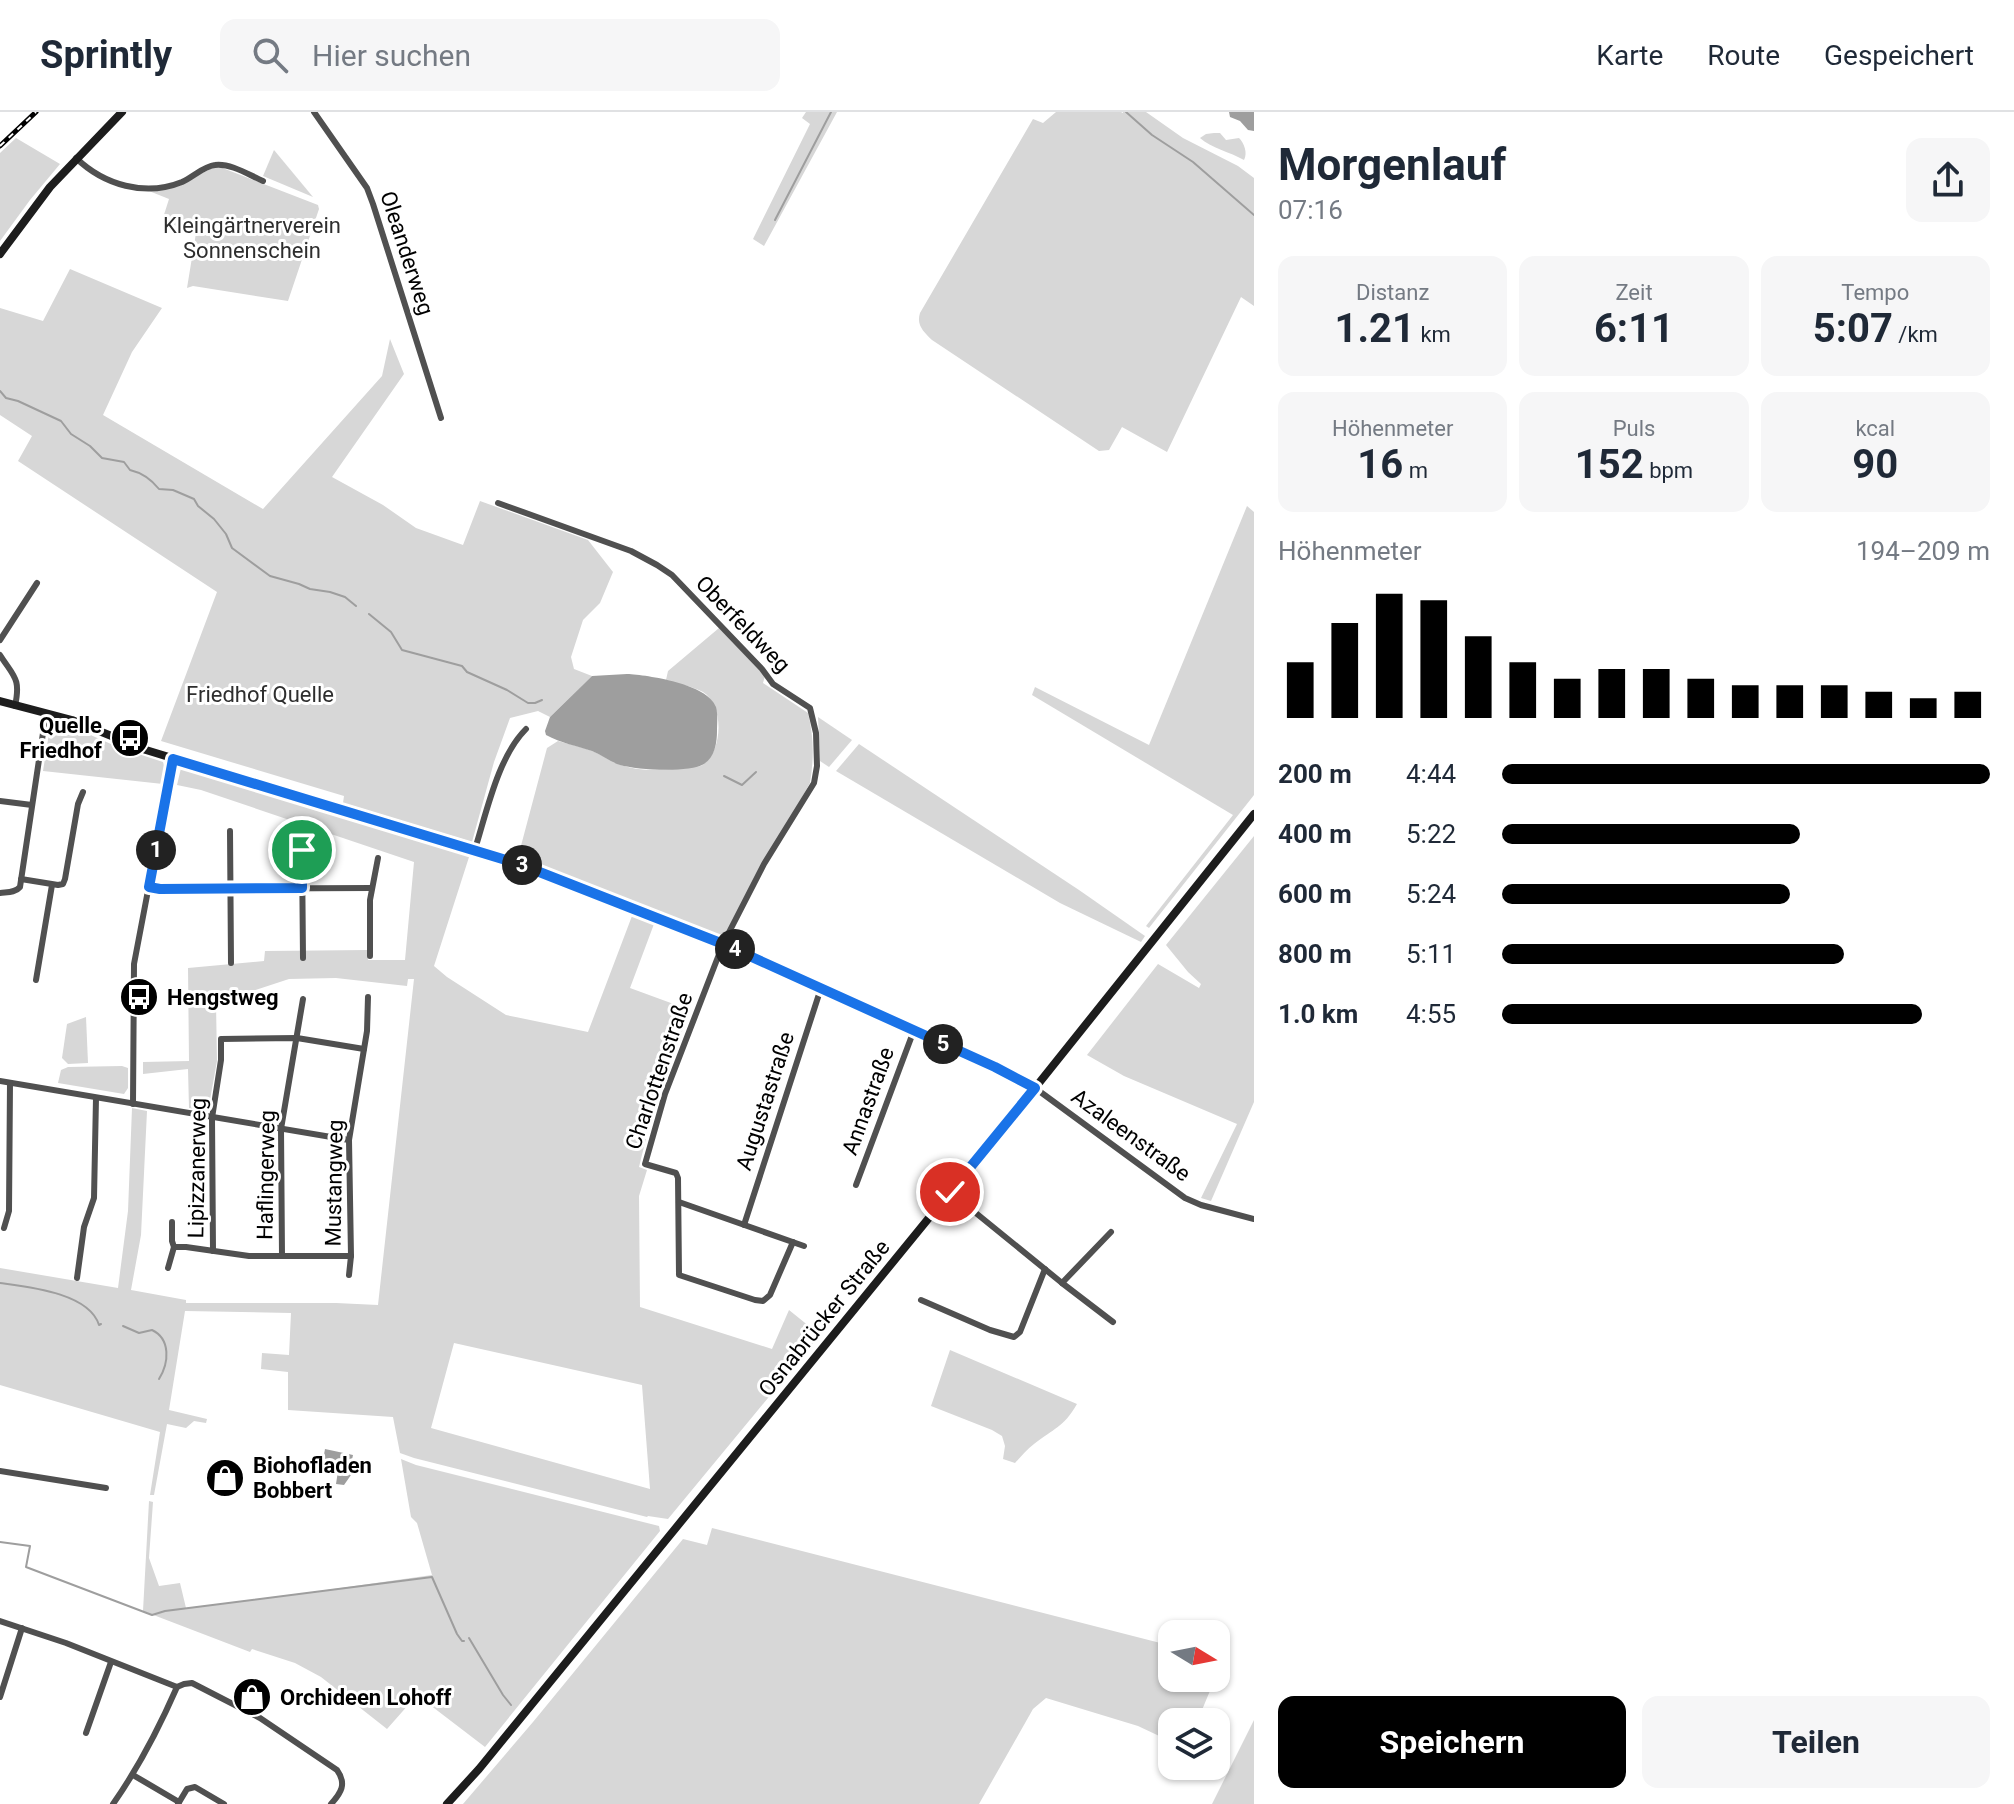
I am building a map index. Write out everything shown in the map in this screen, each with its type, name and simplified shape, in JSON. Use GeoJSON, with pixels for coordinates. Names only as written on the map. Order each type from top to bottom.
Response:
{"type":"FeatureCollection","features":[{"type":"Feature","properties":{"kind":"street"},"geometry":{"type":"LineString","coordinates":[[0,254],[50,187],[122,112]]}},
{"type":"Feature","properties":{"kind":"street","name":"Oleanderweg"},"geometry":{"type":"LineString","coordinates":[[314,112],[367,188],[441,418]]}},
{"type":"Feature","properties":{"kind":"street"},"geometry":{"type":"LineString","coordinates":[[76,158],[103,178],[140,188],[179,183],[216,165],[226,165],[263,181]]}},
{"type":"Feature","properties":{"kind":"street","name":"Oberfeldweg"},"geometry":{"type":"LineString","coordinates":[[498,503],[631,551],[657,565],[672,575],[773,684],[810,708],[816,733],[814,783],[764,864],[723,944]]}},
{"type":"Feature","properties":{"kind":"street"},"geometry":{"type":"LineString","coordinates":[[0,640],[37,583]]}},
{"type":"Feature","properties":{"kind":"street"},"geometry":{"type":"LineString","coordinates":[[0,655],[17,682],[15,706]]}},
{"type":"Feature","properties":{"kind":"street"},"geometry":{"type":"LineString","coordinates":[[0,701],[72,720],[173,759],[519,864],[723,944],[1035,1088]]}},
{"type":"Feature","properties":{"kind":"street"},"geometry":{"type":"LineString","coordinates":[[0,893],[17,890],[21,879],[46,713]]}},
{"type":"Feature","properties":{"kind":"street"},"geometry":{"type":"LineString","coordinates":[[475,849],[505,760],[526,729]]}},
{"type":"Feature","properties":{"kind":"street"},"geometry":{"type":"LineString","coordinates":[[133,1104],[134,964],[173,759]]}},
{"type":"Feature","properties":{"kind":"street"},"geometry":{"type":"LineString","coordinates":[[21,879],[63,884],[83,792]]}},
{"type":"Feature","properties":{"kind":"street"},"geometry":{"type":"LineString","coordinates":[[0,801],[32,805]]}},
{"type":"Feature","properties":{"kind":"street","name":"Osnabrücker Straße"},"geometry":{"type":"LineString","coordinates":[[447,1804],[479,1769],[1035,1088],[1254,814]]}},
{"type":"Feature","properties":{"kind":"street"},"geometry":{"type":"LineString","coordinates":[[230,831],[231,963]]}},
{"type":"Feature","properties":{"kind":"street"},"geometry":{"type":"LineString","coordinates":[[302,850],[303,958]]}},
{"type":"Feature","properties":{"kind":"street"},"geometry":{"type":"LineString","coordinates":[[370,956],[370,900],[378,858]]}},
{"type":"Feature","properties":{"kind":"street"},"geometry":{"type":"LineString","coordinates":[[36,980],[52,885]]}},
{"type":"Feature","properties":{"kind":"street"},"geometry":{"type":"LineString","coordinates":[[149,887],[372,888]]}},
{"type":"Feature","properties":{"kind":"street","name":"Charlottenstraße"},"geometry":{"type":"LineString","coordinates":[[723,944],[661,1106],[645,1164],[676,1173],[678,1178],[679,1275],[763,1301],[770,1295],[793,1242]]}},
{"type":"Feature","properties":{"kind":"street","name":"Augustastraße"},"geometry":{"type":"LineString","coordinates":[[744,1225],[821,988]]}},
{"type":"Feature","properties":{"kind":"street","name":"Mustangweg"},"geometry":{"type":"LineString","coordinates":[[349,1275],[349,1140],[367,1031],[368,997]]}},
{"type":"Feature","properties":{"kind":"street","name":"Haflingerweg"},"geometry":{"type":"LineString","coordinates":[[282,1256],[281,1129],[303,999]]}},
{"type":"Feature","properties":{"kind":"street","name":"Annastraße"},"geometry":{"type":"LineString","coordinates":[[856,1185],[914,1030]]}},
{"type":"Feature","properties":{"kind":"street"},"geometry":{"type":"LineString","coordinates":[[297,1038],[364,1049]]}},
{"type":"Feature","properties":{"kind":"street","name":"Lipizzanerweg"},"geometry":{"type":"LineString","coordinates":[[213,1251],[212,1118],[221,1039],[297,1038]]}},
{"type":"Feature","properties":{"kind":"street"},"geometry":{"type":"LineString","coordinates":[[0,1081],[349,1140]]}},
{"type":"Feature","properties":{"kind":"street"},"geometry":{"type":"LineString","coordinates":[[4,1228],[9,1211],[10,1083]]}},
{"type":"Feature","properties":{"kind":"street","name":"Azaleenstraße"},"geometry":{"type":"LineString","coordinates":[[1035,1088],[1185,1198],[1254,1219]]}},
{"type":"Feature","properties":{"kind":"street"},"geometry":{"type":"LineString","coordinates":[[77,1278],[86,1219],[94,1198],[96,1098]]}},
{"type":"Feature","properties":{"kind":"street"},"geometry":{"type":"LineString","coordinates":[[950,1192],[1113,1322]]}},
{"type":"Feature","properties":{"kind":"street"},"geometry":{"type":"LineString","coordinates":[[679,1202],[804,1246]]}},
{"type":"Feature","properties":{"kind":"street"},"geometry":{"type":"LineString","coordinates":[[168,1268],[174,1247],[172,1222]]}},
{"type":"Feature","properties":{"kind":"street"},"geometry":{"type":"LineString","coordinates":[[1062,1283],[1111,1232]]}},
{"type":"Feature","properties":{"kind":"street"},"geometry":{"type":"LineString","coordinates":[[174,1247],[249,1256],[351,1256]]}},
{"type":"Feature","properties":{"kind":"street"},"geometry":{"type":"LineString","coordinates":[[921,1300],[994,1332],[1014,1337],[1020,1332],[1045,1269]]}},
{"type":"Feature","properties":{"kind":"street"},"geometry":{"type":"LineString","coordinates":[[0,1471],[106,1488]]}},
{"type":"Feature","properties":{"kind":"street"},"geometry":{"type":"LineString","coordinates":[[0,1621],[66,1643],[177,1687],[192,1683],[281,1730],[337,1770],[342,1777],[340,1794],[331,1804]]}},
{"type":"Feature","properties":{"kind":"street"},"geometry":{"type":"LineString","coordinates":[[0,1697],[22,1628]]}},
{"type":"Feature","properties":{"kind":"street"},"geometry":{"type":"LineString","coordinates":[[86,1733],[111,1662]]}},
{"type":"Feature","properties":{"kind":"street"},"geometry":{"type":"LineString","coordinates":[[113,1804],[161,1725],[177,1687]]}},
{"type":"Feature","properties":{"kind":"street"},"geometry":{"type":"LineString","coordinates":[[133,1775],[178,1803],[187,1789],[195,1787],[224,1804]]}},
{"type":"Feature","properties":{"kind":"green space"},"geometry":{"type":"Polygon","coordinates":[[[806,112],[837,112],[764,246],[753,239],[810,124],[802,118],[806,112]]]}},
{"type":"Feature","properties":{"kind":"green space"},"geometry":{"type":"Polygon","coordinates":[[[1056,112],[1146,112],[1183,138],[1238,166],[1254,178],[1254,306],[1241,297],[1167,452],[1122,427],[1109,450],[1099,451],[932,340],[920,325],[920,313],[1033,119],[1043,123],[1056,112]]]}},
{"type":"Feature","properties":{"kind":"green space"},"geometry":{"type":"Polygon","coordinates":[[[1220,133],[1226,140],[1239,138],[1245,148],[1244,160],[1200,138],[1206,134],[1220,133]]]}},
{"type":"Feature","properties":{"kind":"green space"},"geometry":{"type":"Polygon","coordinates":[[[16,138],[60,164],[0,241],[0,153],[16,138]]]}},
{"type":"Feature","properties":{"kind":"green space"},"geometry":{"type":"Polygon","coordinates":[[[274,150],[313,197],[263,176],[274,150]]]}},
{"type":"Feature","properties":{"kind":"green space","name":"Kleingärtnerverein Sonnenschein"},"geometry":{"type":"Polygon","coordinates":[[[220,167],[318,205],[288,301],[193,286],[187,288],[196,233],[162,221],[169,199],[149,191],[179,186],[220,167]]]}},
{"type":"Feature","properties":{"kind":"green space","name":"Friedhof Quelle"},"geometry":{"type":"Polygon","coordinates":[[[70,269],[162,308],[132,352],[103,415],[263,509],[382,376],[390,339],[404,374],[332,477],[383,505],[416,528],[463,545],[480,501],[588,540],[613,572],[600,603],[583,620],[571,657],[574,669],[592,676],[550,717],[538,711],[510,718],[494,762],[472,842],[343,803],[344,796],[161,741],[217,592],[18,461],[32,436],[0,415],[0,308],[43,321],[70,269]]]}},
{"type":"Feature","properties":{"kind":"green space"},"geometry":{"type":"Polygon","coordinates":[[[1247,506],[1254,512],[1254,795],[1149,928],[1146,926],[1233,815],[1032,695],[1035,687],[1149,745],[1247,506]]]}},
{"type":"Feature","properties":{"kind":"green space"},"geometry":{"type":"Polygon","coordinates":[[[719,628],[765,676],[763,683],[808,713],[813,748],[810,783],[725,935],[721,937],[518,857],[547,748],[558,741],[591,750],[616,763],[638,769],[701,766],[708,760],[717,741],[715,708],[703,692],[666,680],[668,671],[719,628]]]}},
{"type":"Feature","properties":{"kind":"green space"},"geometry":{"type":"Polygon","coordinates":[[[818,717],[852,740],[829,767],[820,761],[818,717]]]}},
{"type":"Feature","properties":{"kind":"green space"},"geometry":{"type":"Polygon","coordinates":[[[54,724],[77,729],[163,762],[163,784],[43,771],[50,727],[54,724]]]}},
{"type":"Feature","properties":{"kind":"green space"},"geometry":{"type":"Polygon","coordinates":[[[859,744],[1145,936],[1141,942],[1060,903],[836,771],[859,744]]]}},
{"type":"Feature","properties":{"kind":"green space"},"geometry":{"type":"Polygon","coordinates":[[[181,768],[470,854],[434,966],[506,1015],[588,1032],[632,916],[654,924],[630,988],[690,1010],[653,1110],[639,1167],[647,1170],[639,1196],[640,1307],[772,1349],[789,1310],[820,1335],[668,1519],[647,1517],[400,1453],[393,1417],[288,1410],[288,1372],[261,1369],[262,1353],[289,1355],[291,1313],[185,1311],[169,1410],[207,1419],[206,1423],[194,1421],[186,1428],[167,1424],[154,1495],[150,1495],[160,1432],[0,1385],[0,1268],[118,1288],[128,1211],[132,1108],[147,1111],[141,1235],[131,1290],[186,1300],[186,1303],[378,1305],[414,979],[408,979],[407,986],[336,978],[289,979],[216,1003],[217,1061],[208,1111],[189,1108],[188,1069],[143,1074],[143,1062],[189,1061],[188,968],[264,961],[265,951],[368,950],[368,960],[405,960],[414,862],[201,790],[177,785],[181,768]],[[454,1343],[431,1428],[650,1489],[642,1385],[454,1343]]]}},
{"type":"Feature","properties":{"kind":"green space"},"geometry":{"type":"Polygon","coordinates":[[[1254,836],[1254,1102],[1211,1201],[1201,1198],[1237,1124],[1124,1076],[1087,1055],[1158,964],[1199,988],[1201,984],[1166,945],[1254,836]]]}},
{"type":"Feature","properties":{"kind":"green space"},"geometry":{"type":"Polygon","coordinates":[[[86,1017],[88,1063],[68,1064],[62,1058],[67,1024],[86,1017]]]}},
{"type":"Feature","properties":{"kind":"green space"},"geometry":{"type":"Polygon","coordinates":[[[68,1067],[128,1068],[128,1088],[124,1094],[58,1083],[61,1070],[68,1067]]]}},
{"type":"Feature","properties":{"kind":"green space"},"geometry":{"type":"Polygon","coordinates":[[[950,1350],[1077,1404],[1063,1423],[1031,1446],[1015,1463],[1003,1459],[1005,1446],[1002,1436],[931,1406],[950,1350]]]}},
{"type":"Feature","properties":{"kind":"green space"},"geometry":{"type":"Polygon","coordinates":[[[401,1459],[659,1526],[660,1531],[485,1747],[417,1695],[387,1729],[321,1677],[295,1663],[252,1649],[250,1652],[143,1611],[149,1501],[153,1502],[149,1558],[159,1586],[180,1583],[186,1608],[432,1575],[417,1523],[411,1517],[401,1459]]]}},
{"type":"Feature","properties":{"kind":"green space"},"geometry":{"type":"Polygon","coordinates":[[[712,1528],[1158,1642],[1158,1692],[1209,1692],[1203,1708],[1158,1708],[1158,1735],[1138,1726],[1046,1698],[1033,1709],[979,1804],[463,1804],[683,1539],[707,1545],[712,1528]]]}},
{"type":"Feature","properties":{"kind":"green space"},"geometry":{"type":"Polygon","coordinates":[[[1254,1720],[1254,1804],[1212,1804],[1224,1780],[1230,1780],[1230,1768],[1254,1720]]]}},
{"type":"Feature","properties":{"kind":"shaded area"},"geometry":{"type":"Polygon","coordinates":[[[1229,112],[1254,112],[1254,131],[1230,117],[1229,112]]]}},
{"type":"Feature","properties":{"kind":"shaded area"},"geometry":{"type":"Polygon","coordinates":[[[627,674],[676,682],[711,699],[717,710],[717,735],[715,749],[708,761],[697,767],[675,770],[628,767],[546,735],[550,717],[592,676],[627,674]]]}},
{"type":"Feature","properties":{"kind":"shaded area"},"geometry":{"type":"Polygon","coordinates":[[[325,1449],[353,1455],[351,1475],[344,1485],[336,1484],[338,1471],[334,1466],[321,1471],[325,1449]]]}},
{"type":"Feature","properties":{"kind":"waterway"},"geometry":{"type":"LineString","coordinates":[[775,220],[831,112]]}},
{"type":"Feature","properties":{"kind":"waterway"},"geometry":{"type":"LineString","coordinates":[[1126,112],[1152,135],[1193,162],[1254,215]]}},
{"type":"Feature","properties":{"kind":"waterway"},"geometry":{"type":"LineString","coordinates":[[0,391],[6,398],[61,421],[71,434],[102,458],[124,462],[130,470],[146,477],[159,489],[173,490],[194,499],[226,534],[232,548],[270,576],[345,597],[356,606]]}},
{"type":"Feature","properties":{"kind":"waterway"},"geometry":{"type":"LineString","coordinates":[[369,614],[391,632],[402,650],[462,666],[467,672],[528,703],[542,700]]}},
{"type":"Feature","properties":{"kind":"waterway"},"geometry":{"type":"LineString","coordinates":[[724,776],[742,785],[756,772]]}},
{"type":"Feature","properties":{"kind":"waterway"},"geometry":{"type":"LineString","coordinates":[[0,1283],[71,1299],[93,1314],[101,1324]]}},
{"type":"Feature","properties":{"kind":"waterway"},"geometry":{"type":"LineString","coordinates":[[123,1326],[139,1333],[152,1330],[163,1339],[166,1359],[159,1379]]}},
{"type":"Feature","properties":{"kind":"waterway"},"geometry":{"type":"LineString","coordinates":[[0,1542],[30,1546],[26,1567],[152,1615],[432,1577],[457,1634],[464,1641]]}},
{"type":"Feature","properties":{"kind":"waterway"},"geometry":{"type":"LineString","coordinates":[[469,1638],[511,1705]]}},
{"type":"Feature","properties":{"kind":"railway"},"geometry":{"type":"LineString","coordinates":[[0,146],[36,112]]}},
{"type":"Feature","properties":{"kind":"place","name":"Quelle Friedhof"},"geometry":{"type":"Point","coordinates":[130,738]}},
{"type":"Feature","properties":{"kind":"place","name":"Hengstweg"},"geometry":{"type":"Point","coordinates":[139,997]}},
{"type":"Feature","properties":{"kind":"place","name":"Biohofladen Bobbert"},"geometry":{"type":"Point","coordinates":[225,1478]}},
{"type":"Feature","properties":{"kind":"place","name":"Orchideen Lohoff"},"geometry":{"type":"Point","coordinates":[252,1697]}},
{"type":"Feature","properties":{"kind":"route"},"geometry":{"type":"LineString","coordinates":[[302,850],[302,888],[149,887],[173,759],[519,864],[739,951],[1035,1088],[950,1192]]}}]}
